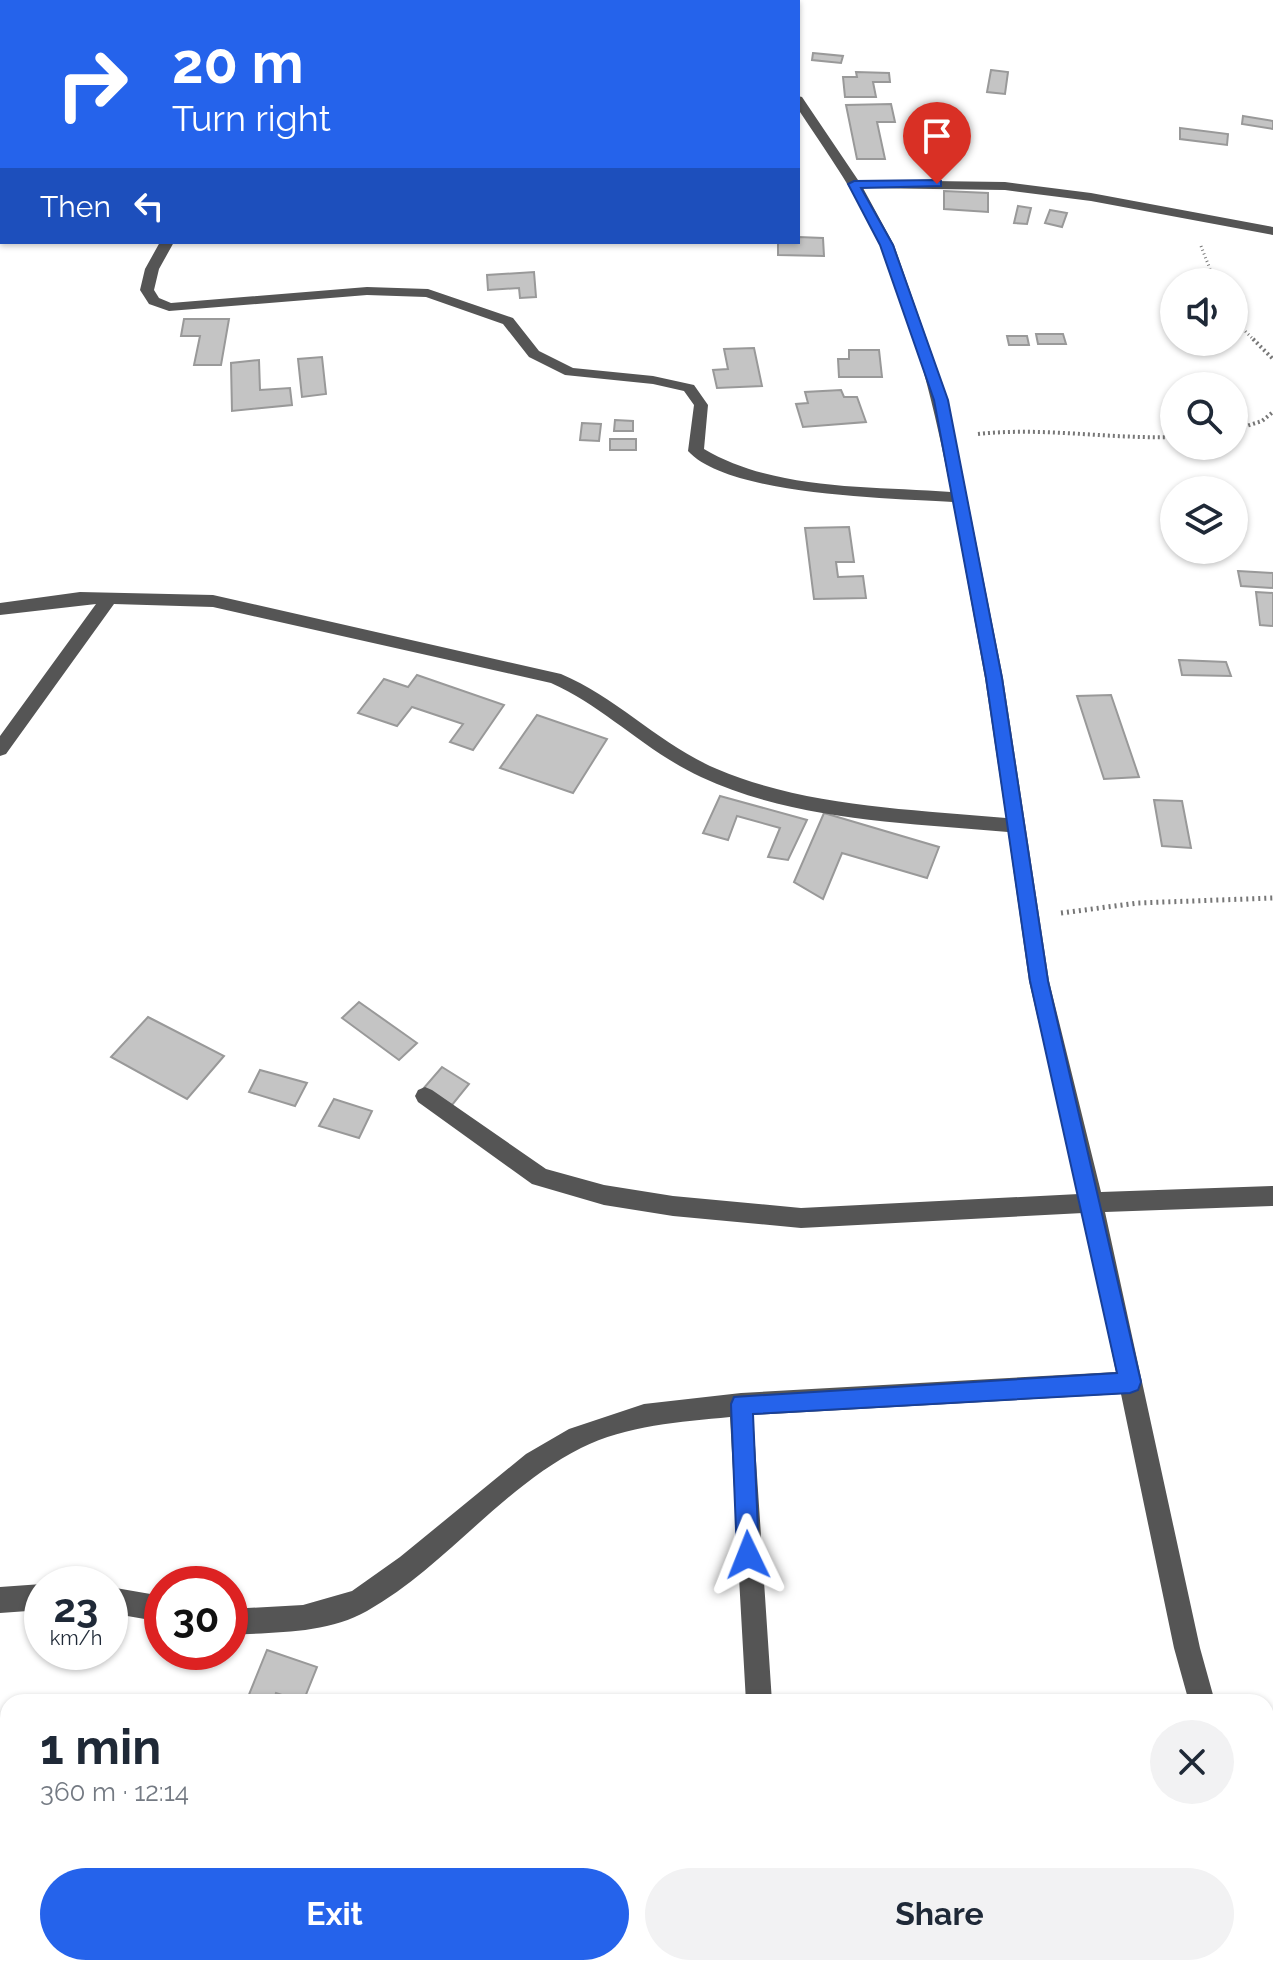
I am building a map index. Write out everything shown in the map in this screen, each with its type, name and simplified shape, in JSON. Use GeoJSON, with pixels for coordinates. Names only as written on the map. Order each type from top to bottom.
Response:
{"type":"FeatureCollection","features":[{"type":"Feature","properties":{"kind":"street"},"geometry":{"type":"LineString","coordinates":[[800,106],[807,128],[854,184],[887,245],[941,400],[994,678],[1029,917],[1060,1078],[1092,1202],[1187,1648],[1200,1694]]}},
{"type":"Feature","properties":{"kind":"street"},"geometry":{"type":"LineString","coordinates":[[854,184],[1005,186],[1091,197],[1273,231]]}},
{"type":"Feature","properties":{"kind":"street"},"geometry":{"type":"LineString","coordinates":[[166,244],[147,290],[154,301],[169,307],[367,291],[443,295],[508,321],[534,354],[560,369],[591,376],[628,377],[689,388],[701,405],[696,451],[707,461],[740,472],[783,480],[961,498]]}},
{"type":"Feature","properties":{"kind":"street"},"geometry":{"type":"LineString","coordinates":[[0,609],[80,598],[213,601],[555,678],[584,691],[671,755],[727,779],[804,801],[1015,826]]}},
{"type":"Feature","properties":{"kind":"street"},"geometry":{"type":"LineString","coordinates":[[0,749],[109,599]]}},
{"type":"Feature","properties":{"kind":"street"},"geometry":{"type":"LineString","coordinates":[[425,1096],[540,1177],[604,1195],[673,1206],[801,1218],[1092,1202],[1273,1196]]}},
{"type":"Feature","properties":{"kind":"street"},"geometry":{"type":"LineString","coordinates":[[248,1621],[303,1618],[358,1602],[409,1566],[467,1515],[535,1462],[577,1437],[644,1415],[741,1404],[1130,1382]]}},
{"type":"Feature","properties":{"kind":"street"},"geometry":{"type":"LineString","coordinates":[[741,1404],[759,1694]]}},
{"type":"Feature","properties":{"kind":"street"},"geometry":{"type":"LineString","coordinates":[[0,1600],[24,1598]]}},
{"type":"Feature","properties":{"kind":"path"},"geometry":{"type":"LineString","coordinates":[[1248,334],[1273,359]]}},
{"type":"Feature","properties":{"kind":"path"},"geometry":{"type":"LineString","coordinates":[[1248,426],[1262,421],[1273,412]]}},
{"type":"Feature","properties":{"kind":"path"},"geometry":{"type":"LineString","coordinates":[[949,439],[1017,430],[1117,439],[1160,437]]}},
{"type":"Feature","properties":{"kind":"path"},"geometry":{"type":"LineString","coordinates":[[1029,917],[1138,903],[1273,898]]}},
{"type":"Feature","properties":{"kind":"building"},"geometry":{"type":"Polygon","coordinates":[[[813,53],[843,56],[841,63],[812,60],[813,53]]]}},
{"type":"Feature","properties":{"kind":"building"},"geometry":{"type":"Polygon","coordinates":[[[991,70],[1008,72],[1005,94],[987,92],[991,70]]]}},
{"type":"Feature","properties":{"kind":"building"},"geometry":{"type":"Polygon","coordinates":[[[856,72],[889,73],[890,82],[873,82],[876,97],[845,97],[843,77],[857,77],[856,72]]]}},
{"type":"Feature","properties":{"kind":"building"},"geometry":{"type":"Polygon","coordinates":[[[891,104],[895,122],[877,122],[885,159],[857,159],[846,105],[891,104]]]}},
{"type":"Feature","properties":{"kind":"building"},"geometry":{"type":"Polygon","coordinates":[[[1243,116],[1273,121],[1273,129],[1242,124],[1243,116]]]}},
{"type":"Feature","properties":{"kind":"building"},"geometry":{"type":"Polygon","coordinates":[[[1180,128],[1228,134],[1227,145],[1180,139],[1180,128]]]}},
{"type":"Feature","properties":{"kind":"building"},"geometry":{"type":"Polygon","coordinates":[[[944,191],[988,193],[988,212],[944,209],[944,191]]]}},
{"type":"Feature","properties":{"kind":"building"},"geometry":{"type":"Polygon","coordinates":[[[1018,206],[1031,208],[1027,224],[1014,223],[1018,206]]]}},
{"type":"Feature","properties":{"kind":"building"},"geometry":{"type":"Polygon","coordinates":[[[1050,210],[1067,213],[1062,227],[1045,223],[1050,210]]]}},
{"type":"Feature","properties":{"kind":"building"},"geometry":{"type":"Polygon","coordinates":[[[800,237],[823,238],[824,256],[778,255],[778,244],[800,244],[800,237]]]}},
{"type":"Feature","properties":{"kind":"building"},"geometry":{"type":"Polygon","coordinates":[[[534,272],[536,297],[520,298],[519,288],[488,290],[487,275],[534,272]]]}},
{"type":"Feature","properties":{"kind":"building"},"geometry":{"type":"Polygon","coordinates":[[[184,319],[229,319],[221,365],[194,365],[200,336],[181,336],[184,319]]]}},
{"type":"Feature","properties":{"kind":"building"},"geometry":{"type":"Polygon","coordinates":[[[1036,334],[1063,334],[1066,344],[1038,344],[1036,334]]]}},
{"type":"Feature","properties":{"kind":"building"},"geometry":{"type":"Polygon","coordinates":[[[1007,336],[1027,336],[1029,345],[1009,345],[1007,336]]]}},
{"type":"Feature","properties":{"kind":"building"},"geometry":{"type":"Polygon","coordinates":[[[754,348],[762,386],[717,388],[713,370],[728,369],[724,349],[754,348]]]}},
{"type":"Feature","properties":{"kind":"building"},"geometry":{"type":"Polygon","coordinates":[[[849,350],[879,350],[882,377],[839,377],[838,359],[849,359],[849,350]]]}},
{"type":"Feature","properties":{"kind":"building"},"geometry":{"type":"Polygon","coordinates":[[[322,357],[326,394],[302,397],[298,359],[322,357]]]}},
{"type":"Feature","properties":{"kind":"building"},"geometry":{"type":"Polygon","coordinates":[[[259,360],[260,390],[290,388],[292,405],[232,411],[231,363],[259,360]]]}},
{"type":"Feature","properties":{"kind":"building"},"geometry":{"type":"Polygon","coordinates":[[[841,390],[844,397],[857,397],[866,422],[803,427],[796,404],[808,403],[805,392],[841,390]]]}},
{"type":"Feature","properties":{"kind":"building"},"geometry":{"type":"Polygon","coordinates":[[[615,420],[633,421],[633,431],[614,431],[615,420]]]}},
{"type":"Feature","properties":{"kind":"building"},"geometry":{"type":"Polygon","coordinates":[[[582,423],[601,424],[599,441],[580,440],[582,423]]]}},
{"type":"Feature","properties":{"kind":"building"},"geometry":{"type":"Polygon","coordinates":[[[610,439],[636,439],[636,450],[610,450],[610,439]]]}},
{"type":"Feature","properties":{"kind":"building"},"geometry":{"type":"Polygon","coordinates":[[[849,527],[854,562],[836,562],[838,577],[863,576],[866,598],[814,599],[805,528],[849,527]]]}},
{"type":"Feature","properties":{"kind":"building"},"geometry":{"type":"Polygon","coordinates":[[[1238,571],[1273,573],[1273,588],[1241,586],[1238,571]]]}},
{"type":"Feature","properties":{"kind":"building"},"geometry":{"type":"Polygon","coordinates":[[[1256,592],[1273,593],[1273,626],[1260,625],[1256,592]]]}},
{"type":"Feature","properties":{"kind":"building"},"geometry":{"type":"Polygon","coordinates":[[[1179,660],[1226,662],[1231,676],[1182,675],[1179,660]]]}},
{"type":"Feature","properties":{"kind":"building"},"geometry":{"type":"Polygon","coordinates":[[[417,675],[504,705],[473,750],[450,742],[463,724],[412,707],[397,726],[358,713],[384,679],[408,687],[417,675]]]}},
{"type":"Feature","properties":{"kind":"building"},"geometry":{"type":"Polygon","coordinates":[[[1111,695],[1139,777],[1104,779],[1077,696],[1111,695]]]}},
{"type":"Feature","properties":{"kind":"building"},"geometry":{"type":"Polygon","coordinates":[[[537,715],[607,739],[573,793],[500,768],[537,715]]]}},
{"type":"Feature","properties":{"kind":"building"},"geometry":{"type":"Polygon","coordinates":[[[720,796],[807,820],[788,860],[768,857],[780,828],[737,816],[728,840],[703,833],[720,796]]]}},
{"type":"Feature","properties":{"kind":"building"},"geometry":{"type":"Polygon","coordinates":[[[1154,800],[1182,801],[1191,848],[1162,846],[1154,800]]]}},
{"type":"Feature","properties":{"kind":"building"},"geometry":{"type":"Polygon","coordinates":[[[824,813],[939,847],[927,878],[842,853],[823,899],[794,882],[824,813]]]}},
{"type":"Feature","properties":{"kind":"building"},"geometry":{"type":"Polygon","coordinates":[[[359,1002],[417,1043],[399,1060],[342,1018],[359,1002]]]}},
{"type":"Feature","properties":{"kind":"building"},"geometry":{"type":"Polygon","coordinates":[[[148,1017],[224,1056],[187,1099],[111,1057],[148,1017]]]}},
{"type":"Feature","properties":{"kind":"building"},"geometry":{"type":"Polygon","coordinates":[[[442,1067],[469,1084],[452,1105],[423,1089],[442,1067]]]}},
{"type":"Feature","properties":{"kind":"building"},"geometry":{"type":"Polygon","coordinates":[[[260,1070],[307,1083],[295,1106],[249,1092],[260,1070]]]}},
{"type":"Feature","properties":{"kind":"building"},"geometry":{"type":"Polygon","coordinates":[[[334,1099],[372,1111],[359,1138],[319,1126],[334,1099]]]}},
{"type":"Feature","properties":{"kind":"building"},"geometry":{"type":"Polygon","coordinates":[[[267,1650],[317,1667],[306,1694],[249,1694],[267,1650]]]}},
{"type":"Feature","properties":{"kind":"route"},"geometry":{"type":"LineString","coordinates":[[748,1555],[741,1404],[1130,1382],[1092,1202],[1039,981],[994,678],[941,400],[887,245],[854,184],[937,184]]}}]}
